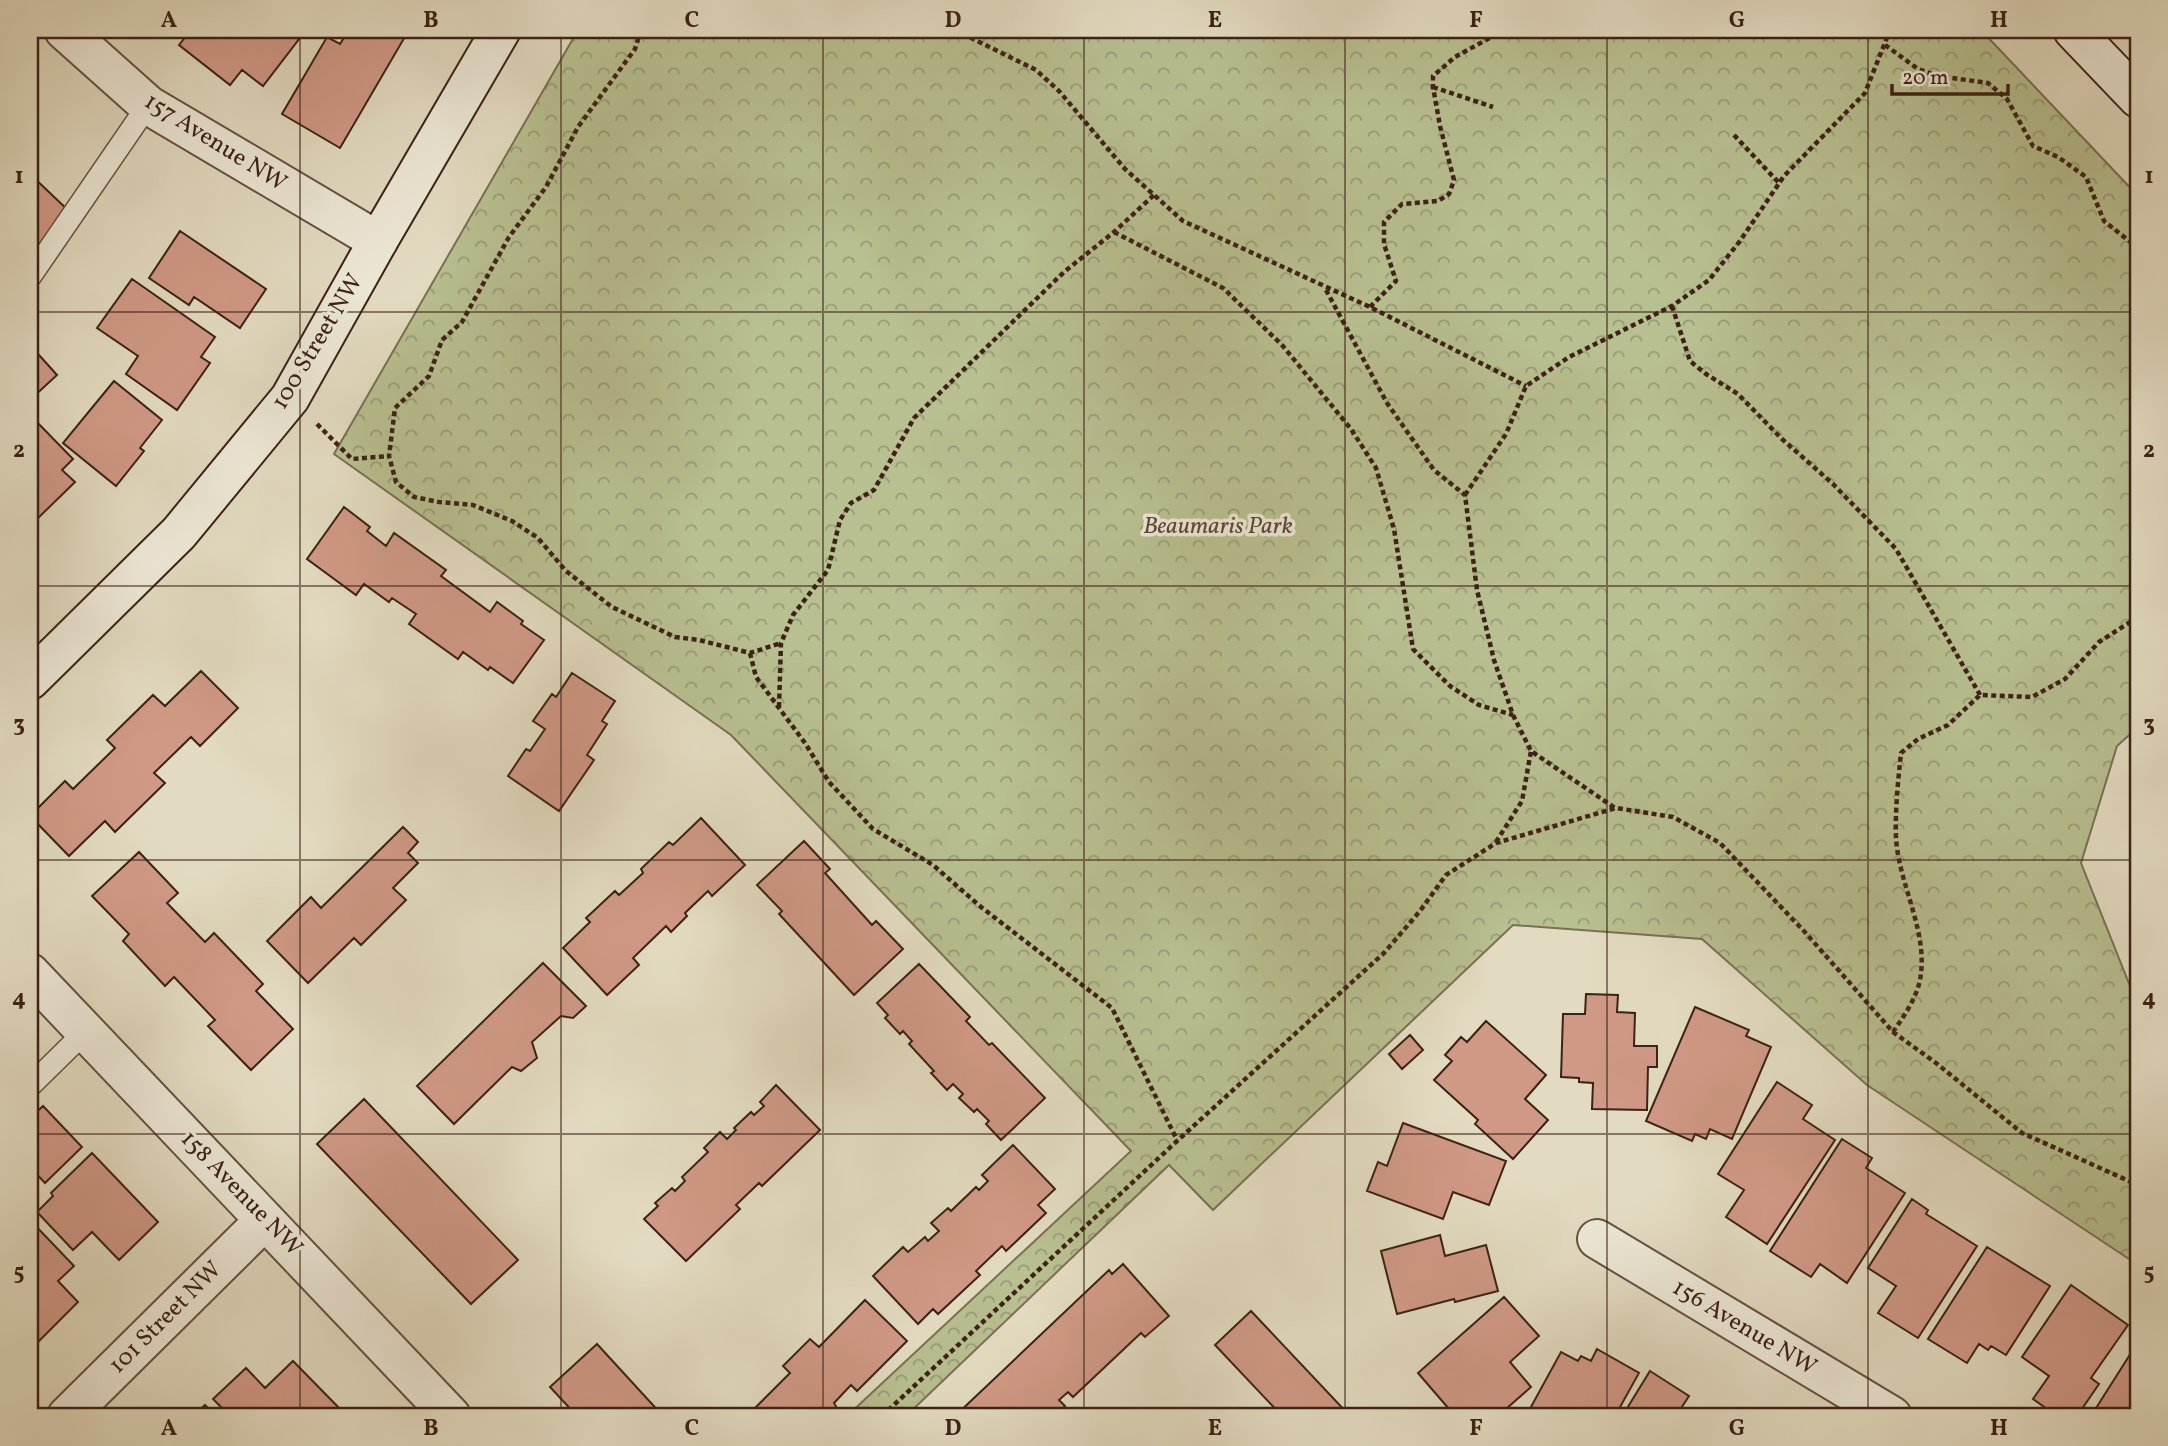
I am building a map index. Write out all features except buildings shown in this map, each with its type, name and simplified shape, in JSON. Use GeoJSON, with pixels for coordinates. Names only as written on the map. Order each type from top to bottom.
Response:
{"type":"FeatureCollection","features":[{"type":"Feature","properties":{"kind":"street","name":"157 Avenue NW"},"geometry":{"type":"LineString","coordinates":[[64,30],[148,104],[378,241]]}},
{"type":"Feature","properties":{"kind":"street","name":"100 Street NW"},"geometry":{"type":"LineString","coordinates":[[30,680],[179,533],[290,398],[501,30]]}},
{"type":"Feature","properties":{"kind":"street"},"geometry":{"type":"LineString","coordinates":[[2073,30],[2138,98]]}},
{"type":"Feature","properties":{"kind":"street","name":"158 Avenue NW"},"geometry":{"type":"LineString","coordinates":[[30,973],[451,1416]]}},
{"type":"Feature","properties":{"kind":"street","name":"101 Street NW"},"geometry":{"type":"LineString","coordinates":[[67,1416],[265,1220]]}},
{"type":"Feature","properties":{"kind":"street","name":"156 Avenue NW"},"geometry":{"type":"LineString","coordinates":[[1597,1239],[1892,1416]]}},
{"type":"Feature","properties":{"kind":"lane"},"geometry":{"type":"LineString","coordinates":[[30,277],[148,104]]}},
{"type":"Feature","properties":{"kind":"lane"},"geometry":{"type":"LineString","coordinates":[[30,1086],[86,1031]]}},
{"type":"Feature","properties":{"kind":"path"},"geometry":{"type":"LineString","coordinates":[[641,30],[635,49],[578,127],[545,187],[509,237],[462,322],[442,340],[429,376],[396,408],[389,456],[396,482],[414,497],[473,505],[512,521],[538,538],[566,570],[612,607],[675,637],[750,653],[781,643]]}},
{"type":"Feature","properties":{"kind":"path"},"geometry":{"type":"LineString","coordinates":[[957,30],[1036,70],[1059,91],[1125,169],[1183,221],[1325,289],[1370,307],[1526,386]]}},
{"type":"Feature","properties":{"kind":"path"},"geometry":{"type":"LineString","coordinates":[[1370,307],[1396,281],[1384,244],[1384,222],[1402,204],[1438,201],[1449,194],[1454,180],[1440,126],[1433,76],[1455,57],[1504,30]]}},
{"type":"Feature","properties":{"kind":"path"},"geometry":{"type":"LineString","coordinates":[[1890,30],[1865,93],[1779,183],[1740,241],[1709,280],[1672,306],[1569,356],[1526,386],[1506,434],[1465,495],[1477,590],[1494,660],[1513,715],[1531,751],[1616,808],[1673,817],[1720,843],[1803,930],[1893,1032],[2022,1133],[2138,1185]]}},
{"type":"Feature","properties":{"kind":"path"},"geometry":{"type":"LineString","coordinates":[[1885,45],[1918,69],[1938,76],[1988,83],[2007,99],[2033,146],[2058,157],[2086,177],[2104,221],[2138,248]]}},
{"type":"Feature","properties":{"kind":"path"},"geometry":{"type":"LineString","coordinates":[[1433,87],[1493,107]]}},
{"type":"Feature","properties":{"kind":"path"},"geometry":{"type":"LineString","coordinates":[[1734,135],[1779,183]]}},
{"type":"Feature","properties":{"kind":"path"},"geometry":{"type":"LineString","coordinates":[[779,707],[781,643],[793,615],[828,570],[840,520],[851,503],[874,490],[914,418],[1064,272],[1114,232],[1154,195]]}},
{"type":"Feature","properties":{"kind":"path"},"geometry":{"type":"LineString","coordinates":[[1114,232],[1223,288],[1282,345],[1351,429],[1376,468],[1394,529],[1413,649],[1450,686],[1479,705],[1513,715]]}},
{"type":"Feature","properties":{"kind":"path"},"geometry":{"type":"LineString","coordinates":[[1325,289],[1387,403],[1434,470],[1465,495]]}},
{"type":"Feature","properties":{"kind":"path"},"geometry":{"type":"LineString","coordinates":[[1672,306],[1690,361],[1738,394],[1896,549],[1980,695]]}},
{"type":"Feature","properties":{"kind":"path"},"geometry":{"type":"LineString","coordinates":[[290,398],[352,459],[389,456]]}},
{"type":"Feature","properties":{"kind":"path"},"geometry":{"type":"LineString","coordinates":[[1893,1032],[1910,1006],[1920,981],[1922,948],[1896,840],[1901,753],[1918,739],[1948,726],[1980,695],[2032,697],[2065,679],[2099,642],[2138,617]]}},
{"type":"Feature","properties":{"kind":"path"},"geometry":{"type":"LineString","coordinates":[[750,653],[756,677],[805,743],[829,782],[873,829],[933,865],[981,908],[1112,1008],[1177,1140]]}},
{"type":"Feature","properties":{"kind":"path"},"geometry":{"type":"LineString","coordinates":[[1496,843],[1522,800],[1531,751]]}},
{"type":"Feature","properties":{"kind":"path"},"geometry":{"type":"LineString","coordinates":[[882,1416],[1177,1140],[1384,953],[1446,876],[1496,843],[1616,808]]}},
{"type":"Feature","properties":{"kind":"green space","name":"Beaumaris Park"},"geometry":{"type":"Polygon","coordinates":[[[578,30],[1981,30],[2138,196],[2138,727],[2117,746],[2081,863],[2132,991],[2138,998],[2138,1265],[1867,1085],[1702,939],[1513,925],[1213,1210],[1169,1165],[906,1416],[847,1416],[1131,1151],[731,735],[334,454],[578,30]]]}}]}
